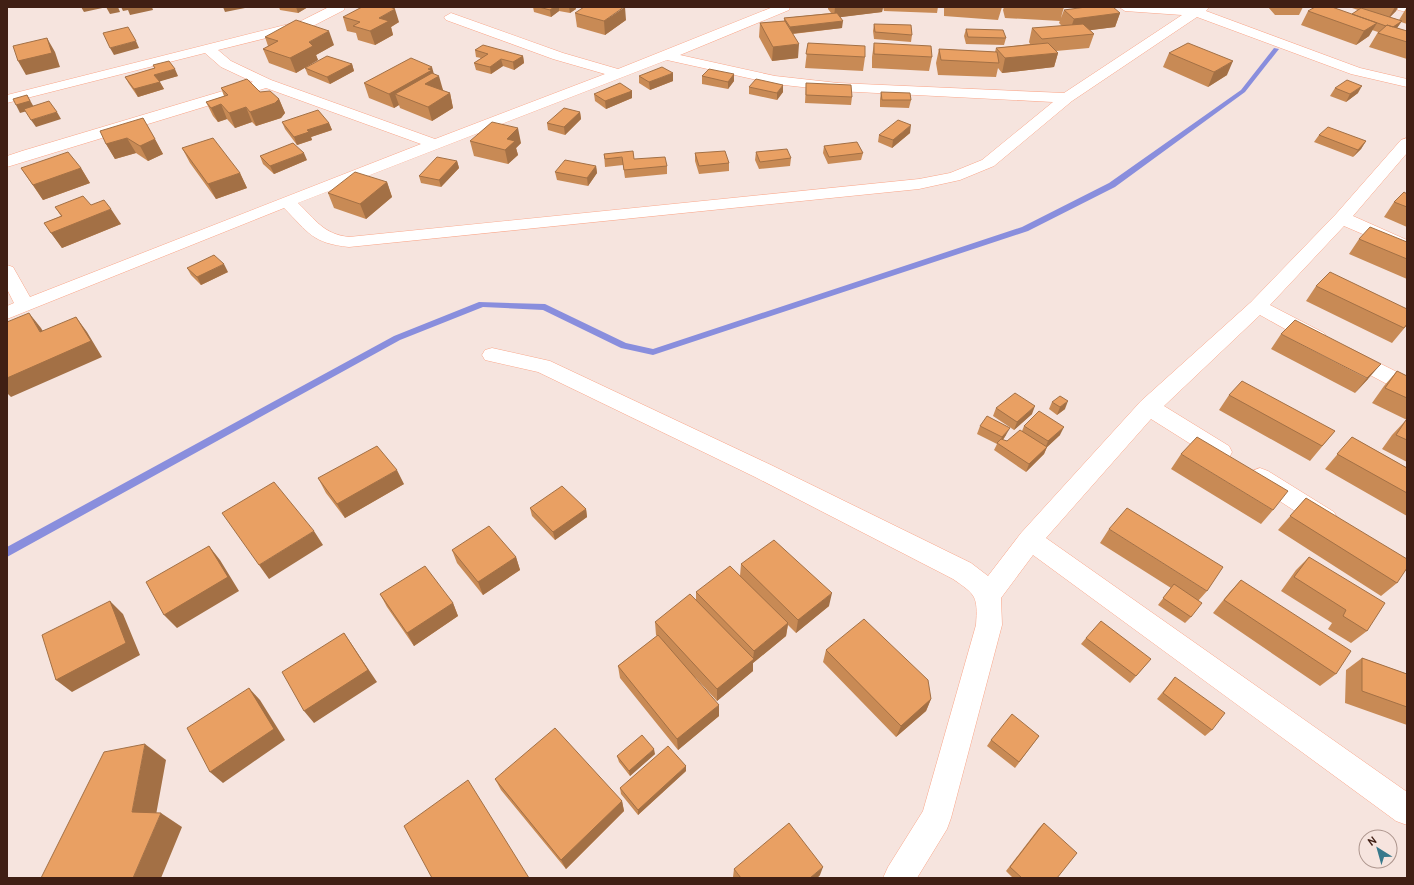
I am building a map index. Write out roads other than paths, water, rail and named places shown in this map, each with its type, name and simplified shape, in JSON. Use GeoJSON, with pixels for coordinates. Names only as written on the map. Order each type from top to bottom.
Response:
{"type":"FeatureCollection","features":[{"type":"Feature","properties":{"kind":"street"},"geometry":{"type":"LineString","coordinates":[[7,99],[306,24],[340,7]]}},
{"type":"Feature","properties":{"kind":"street"},"geometry":{"type":"LineString","coordinates":[[7,313],[287,201],[666,56],[784,7]]}},
{"type":"Feature","properties":{"kind":"street"},"geometry":{"type":"LineString","coordinates":[[1125,7],[1200,10],[1356,71],[1407,83]]}},
{"type":"Feature","properties":{"kind":"street"},"geometry":{"type":"LineString","coordinates":[[1402,7],[1407,8]]}},
{"type":"Feature","properties":{"kind":"street"},"geometry":{"type":"LineString","coordinates":[[287,201],[321,235],[332,240],[349,242],[919,184],[954,177],[988,162],[1067,98],[1200,10]]}},
{"type":"Feature","properties":{"kind":"street"},"geometry":{"type":"LineString","coordinates":[[452,17],[558,56],[619,74]]}},
{"type":"Feature","properties":{"kind":"street"},"geometry":{"type":"LineString","coordinates":[[208,49],[226,64],[266,83],[435,144]]}},
{"type":"Feature","properties":{"kind":"street"},"geometry":{"type":"LineString","coordinates":[[666,56],[775,80],[838,87],[1067,98]]}},
{"type":"Feature","properties":{"kind":"street"},"geometry":{"type":"LineString","coordinates":[[7,162],[28,154],[266,83]]}},
{"type":"Feature","properties":{"kind":"street"},"geometry":{"type":"LineString","coordinates":[[989,594],[1030,540],[1149,407],[1258,306],[1342,218],[1405,147]]}},
{"type":"Feature","properties":{"kind":"street"},"geometry":{"type":"LineString","coordinates":[[1342,218],[1407,247]]}},
{"type":"Feature","properties":{"kind":"street"},"geometry":{"type":"LineString","coordinates":[[7,271],[25,306]]}},
{"type":"Feature","properties":{"kind":"street"},"geometry":{"type":"LineString","coordinates":[[1258,306],[1407,386]]}},
{"type":"Feature","properties":{"kind":"street"},"geometry":{"type":"LineString","coordinates":[[492,355],[543,366],[763,471],[962,571],[977,581],[989,594],[989,625],[936,818],[899,878]]}},
{"type":"Feature","properties":{"kind":"street"},"geometry":{"type":"LineString","coordinates":[[1149,407],[1341,528]]}},
{"type":"Feature","properties":{"kind":"street"},"geometry":{"type":"LineString","coordinates":[[1030,540],[1407,810]]}},
{"type":"Feature","properties":{"kind":"waterway"},"geometry":{"type":"LineString","coordinates":[[7,552],[397,338],[482,304],[545,307],[624,346],[653,352],[1025,229],[1112,185],[1243,91],[1276,49]]}}]}
